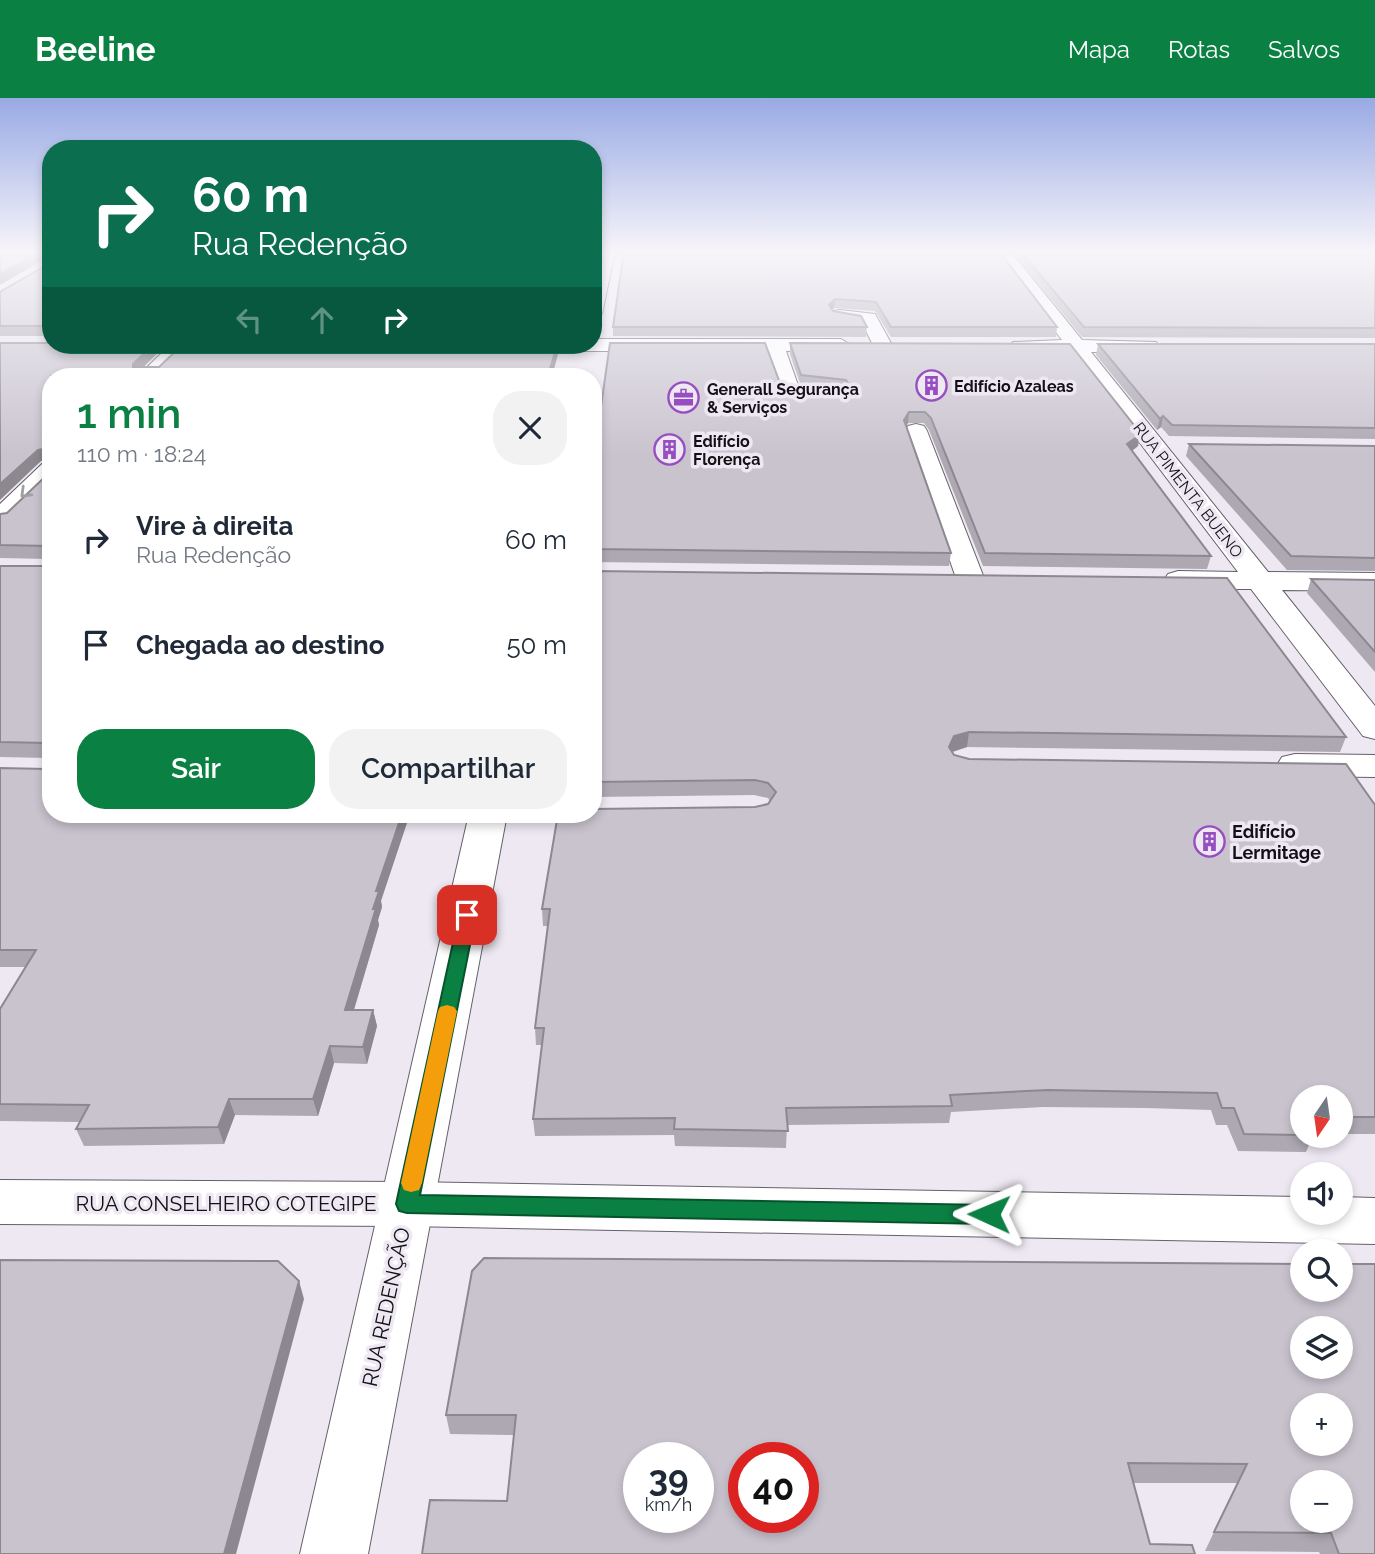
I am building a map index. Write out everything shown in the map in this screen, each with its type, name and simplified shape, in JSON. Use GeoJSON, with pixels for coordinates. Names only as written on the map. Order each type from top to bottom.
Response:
{"type":"FeatureCollection","features":[{"type":"Feature","properties":{"kind":"street"},"geometry":{"type":"LineString","coordinates":[[602,345],[888,345],[870,319]]}},
{"type":"Feature","properties":{"kind":"street","name":"RUA PIMENTA BUENO"},"geometry":{"type":"LineString","coordinates":[[1054,319],[1375,729]]}},
{"type":"Feature","properties":{"kind":"street"},"geometry":{"type":"LineString","coordinates":[[775,345],[778,362],[791,394],[835,397]]}},
{"type":"Feature","properties":{"kind":"street"},"geometry":{"type":"LineString","coordinates":[[1006,346],[1170,346]]}},
{"type":"Feature","properties":{"kind":"street"},"geometry":{"type":"LineString","coordinates":[[157,368],[171,354]]}},
{"type":"Feature","properties":{"kind":"street"},"geometry":{"type":"LineString","coordinates":[[582,366],[585,354]]}},
{"type":"Feature","properties":{"kind":"street"},"geometry":{"type":"LineString","coordinates":[[916,431],[970,578]]}},
{"type":"Feature","properties":{"kind":"street"},"geometry":{"type":"LineString","coordinates":[[1153,446],[1181,446]]}},
{"type":"Feature","properties":{"kind":"street"},"geometry":{"type":"LineString","coordinates":[[0,518],[42,478]]}},
{"type":"Feature","properties":{"kind":"street"},"geometry":{"type":"LineString","coordinates":[[1149,580],[1375,582]]}},
{"type":"Feature","properties":{"kind":"street"},"geometry":{"type":"LineString","coordinates":[[1266,764],[1375,766]]}},
{"type":"Feature","properties":{"kind":"street","name":"RUA REDENÇÃO"},"geometry":{"type":"LineString","coordinates":[[334,1554],[486,823]]}},
{"type":"Feature","properties":{"kind":"street","name":"RUA CONSELHEIRO COTEGIPE"},"geometry":{"type":"LineString","coordinates":[[0,1202],[407,1204],[1375,1221]]}},
{"type":"Feature","properties":{"kind":"building"},"geometry":{"type":"Polygon","coordinates":[[[0,319],[42,319],[42,326],[0,326],[0,319]]]}},
{"type":"Feature","properties":{"kind":"building"},"geometry":{"type":"Polygon","coordinates":[[[614,319],[863,319],[867,327],[613,327],[614,319]]]}},
{"type":"Feature","properties":{"kind":"building"},"geometry":{"type":"Polygon","coordinates":[[[886,319],[1051,319],[1057,327],[891,327],[886,319]]]}},
{"type":"Feature","properties":{"kind":"building"},"geometry":{"type":"Polygon","coordinates":[[[1077,319],[1375,319],[1375,328],[1084,327],[1077,319]]]}},
{"type":"Feature","properties":{"kind":"building"},"geometry":{"type":"Polygon","coordinates":[[[0,343],[42,343],[42,354],[144,354],[133,367],[159,367],[173,354],[554,354],[550,368],[42,368],[42,449],[0,484],[0,343]]]}},
{"type":"Feature","properties":{"kind":"building"},"geometry":{"type":"Polygon","coordinates":[[[610,343],[765,343],[783,391],[836,395],[846,392],[849,385],[846,380],[801,375],[790,343],[1070,344],[1141,434],[1127,444],[1211,556],[985,553],[931,418],[925,412],[909,412],[904,420],[951,553],[602,549],[602,399],[610,343]]]}},
{"type":"Feature","properties":{"kind":"building"},"geometry":{"type":"Polygon","coordinates":[[[1098,344],[1375,344],[1375,428],[1172,425],[1163,416],[1160,419],[1098,344]]]}},
{"type":"Feature","properties":{"kind":"building"},"geometry":{"type":"Polygon","coordinates":[[[1189,444],[1375,446],[1375,558],[1291,556],[1189,444]]]}},
{"type":"Feature","properties":{"kind":"building"},"geometry":{"type":"Polygon","coordinates":[[[42,480],[42,546],[0,545],[0,514],[7,513],[42,480]]]}},
{"type":"Feature","properties":{"kind":"building"},"geometry":{"type":"Polygon","coordinates":[[[0,566],[42,566],[42,743],[0,742],[0,566]]]}},
{"type":"Feature","properties":{"kind":"building"},"geometry":{"type":"Polygon","coordinates":[[[602,571],[1227,578],[1346,737],[969,732],[954,736],[949,747],[954,755],[969,759],[1346,764],[1375,805],[1375,1117],[1353,1117],[1353,1085],[1290,1085],[1290,1135],[1244,1134],[1234,1108],[1222,1108],[1217,1093],[1047,1090],[950,1095],[952,1106],[786,1108],[788,1131],[674,1129],[675,1118],[533,1119],[544,1028],[535,1028],[550,909],[542,909],[556,823],[602,823],[602,809],[755,807],[768,804],[776,792],[768,783],[755,780],[602,782],[602,571]]]}},
{"type":"Feature","properties":{"kind":"building"},"geometry":{"type":"Polygon","coordinates":[[[1311,579],[1375,580],[1375,652],[1311,579]]]}},
{"type":"Feature","properties":{"kind":"building"},"geometry":{"type":"Polygon","coordinates":[[[0,768],[42,769],[42,823],[399,823],[376,891],[379,891],[373,909],[376,908],[345,1010],[373,1010],[363,1047],[330,1046],[313,1099],[229,1099],[218,1127],[76,1129],[89,1105],[0,1104],[0,1009],[36,950],[0,950],[0,768]]]}},
{"type":"Feature","properties":{"kind":"building"},"geometry":{"type":"Polygon","coordinates":[[[484,1258],[1290,1264],[1290,1302],[1353,1302],[1353,1264],[1375,1264],[1375,1554],[1339,1554],[1331,1533],[1353,1533],[1353,1470],[1290,1470],[1290,1533],[1214,1532],[1247,1464],[1128,1463],[1150,1544],[1192,1545],[1195,1554],[422,1554],[430,1500],[507,1501],[516,1415],[446,1415],[472,1271],[484,1258]]]}},
{"type":"Feature","properties":{"kind":"building"},"geometry":{"type":"Polygon","coordinates":[[[0,1260],[278,1261],[299,1281],[224,1554],[0,1554],[0,1260]]]}},
{"type":"Feature","properties":{"kind":"slow traffic"},"geometry":{"type":"LineString","coordinates":[[411,1183],[447,1011]]}},
{"type":"Feature","properties":{"kind":"place","name":"Edifício Azaleas"},"geometry":{"type":"Point","coordinates":[931,386]}},
{"type":"Feature","properties":{"kind":"place","name":"Generall Segurança & Serviços"},"geometry":{"type":"Point","coordinates":[684,398]}},
{"type":"Feature","properties":{"kind":"place","name":"Edifício Florença"},"geometry":{"type":"Point","coordinates":[670,450]}},
{"type":"Feature","properties":{"kind":"place","name":"Edifício Lermitage"},"geometry":{"type":"Point","coordinates":[1209,841]}},
{"type":"Feature","properties":{"kind":"route"},"geometry":{"type":"LineString","coordinates":[[467,915],[407,1204],[989,1214]]}}]}
